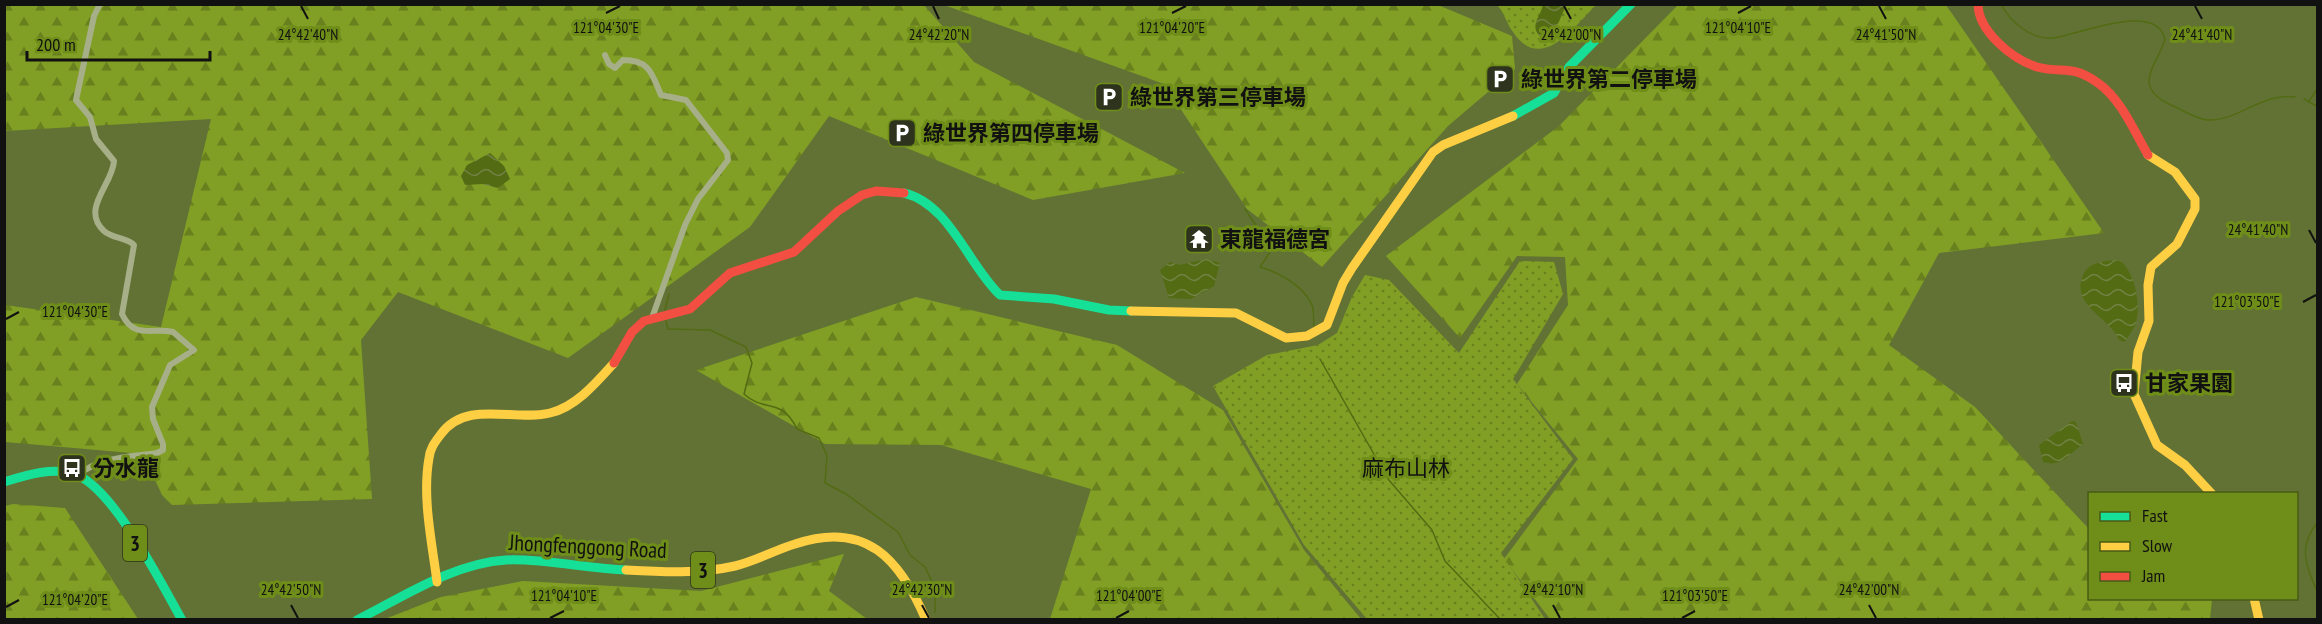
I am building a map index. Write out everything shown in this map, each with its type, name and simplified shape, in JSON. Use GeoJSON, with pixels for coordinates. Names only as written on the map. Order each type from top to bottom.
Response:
{"type":"FeatureCollection","features":[{"type":"Feature","properties":{"kind":"street"},"geometry":{"type":"LineString","coordinates":[[4,482],[43,473],[78,475],[104,462],[163,450],[163,444],[153,419],[152,407],[170,365],[194,350],[173,332],[145,333],[136,330],[122,314],[134,245],[129,241],[108,235],[96,217],[98,200],[115,164],[96,139],[90,117],[76,100],[94,16],[100,4]]}},
{"type":"Feature","properties":{"kind":"street"},"geometry":{"type":"LineString","coordinates":[[437,582],[427,476],[432,447],[456,421],[486,411],[546,415],[565,408],[618,358],[636,327],[652,318],[688,310],[697,305],[723,279],[741,268],[778,260],[793,253],[838,210],[866,192],[894,191],[920,197],[942,216],[981,276],[1000,295],[1054,299],[1110,310],[1236,313],[1286,338],[1307,336],[1328,325],[1343,283],[1352,268],[1433,152],[1443,145],[1507,119],[1554,93],[1569,67],[1631,4]]}},
{"type":"Feature","properties":{"kind":"street"},"geometry":{"type":"LineString","coordinates":[[1978,4],[1978,16],[1986,32],[2022,60],[2038,67],[2079,71],[2101,85],[2124,113],[2148,155],[2175,172],[2195,199],[2195,209],[2174,249],[2151,267],[2148,285],[2150,321],[2138,352],[2134,394],[2157,445],[2185,465],[2210,492]]}},
{"type":"Feature","properties":{"kind":"street"},"geometry":{"type":"LineString","coordinates":[[605,55],[609,64],[615,68],[623,60],[637,60],[649,68],[661,95],[686,100],[727,153],[728,160],[698,199],[685,225],[652,318]]}},
{"type":"Feature","properties":{"kind":"street","name":"3"},"geometry":{"type":"LineString","coordinates":[[78,475],[106,499],[182,620]]}},
{"type":"Feature","properties":{"kind":"street","name":"Jhongfenggong Road"},"geometry":{"type":"LineString","coordinates":[[357,620],[483,563],[507,560],[689,571],[736,566],[802,541],[833,536],[857,540],[889,555],[906,575],[926,620]]}},
{"type":"Feature","properties":{"kind":"street"},"geometry":{"type":"LineString","coordinates":[[2254,600],[2259,620]]}},
{"type":"Feature","properties":{"kind":"green space"},"geometry":{"type":"Polygon","coordinates":[[[923,4],[974,62],[1185,173],[1033,200],[829,116],[750,227],[568,358],[398,292],[361,340],[372,499],[172,505],[162,495],[143,454],[5,442],[5,305],[161,327],[211,119],[5,131],[5,5],[923,4]]]}},
{"type":"Feature","properties":{"kind":"green space"},"geometry":{"type":"Polygon","coordinates":[[[944,5],[1438,5],[1512,36],[1515,69],[1448,126],[1322,267],[1247,209],[1164,84],[944,5]]]}},
{"type":"Feature","properties":{"kind":"green space"},"geometry":{"type":"Polygon","coordinates":[[[1497,5],[1596,5],[1557,42],[1546,48],[1535,49],[1524,44],[1513,32],[1497,5]]]}},
{"type":"Feature","properties":{"kind":"green space"},"geometry":{"type":"Polygon","coordinates":[[[1678,5],[1946,5],[2104,233],[1939,253],[1889,345],[1975,407],[2088,528],[2088,600],[2212,600],[2210,619],[1550,619],[1504,559],[1578,459],[1517,384],[1568,305],[1565,257],[1517,256],[1460,338],[1386,256],[1559,126],[1678,5]]]}},
{"type":"Feature","properties":{"kind":"green space","name":"麻布山林"},"geometry":{"type":"Polygon","coordinates":[[[1520,261],[1554,262],[1563,294],[1513,379],[1573,459],[1501,553],[1545,619],[1367,619],[1304,545],[1213,386],[1267,355],[1318,345],[1337,333],[1352,297],[1365,275],[1389,280],[1459,353],[1520,261]]]}},
{"type":"Feature","properties":{"kind":"green space"},"geometry":{"type":"Polygon","coordinates":[[[916,297],[1117,345],[1223,410],[1304,550],[1361,619],[1050,619],[1091,489],[941,445],[825,444],[696,370],[916,297]]]}},
{"type":"Feature","properties":{"kind":"green space"},"geometry":{"type":"Polygon","coordinates":[[[13,504],[65,508],[138,619],[5,619],[5,506],[13,504]]]}},
{"type":"Feature","properties":{"kind":"green space"},"geometry":{"type":"Polygon","coordinates":[[[844,554],[829,591],[867,619],[385,619],[441,597],[523,581],[701,591],[844,554]]]}},
{"type":"Feature","properties":{"kind":"water"},"geometry":{"type":"Polygon","coordinates":[[[1543,5],[1566,5],[1558,24],[1542,38],[1535,26],[1543,5]]]}},
{"type":"Feature","properties":{"kind":"water"},"geometry":{"type":"Polygon","coordinates":[[[490,153],[504,166],[510,179],[498,188],[482,184],[465,185],[461,176],[467,165],[490,153]]]}},
{"type":"Feature","properties":{"kind":"water"},"geometry":{"type":"Polygon","coordinates":[[[1207,259],[1220,263],[1214,286],[1191,299],[1169,298],[1160,270],[1170,262],[1179,265],[1207,259]]]}},
{"type":"Feature","properties":{"kind":"water"},"geometry":{"type":"Polygon","coordinates":[[[2120,260],[2133,281],[2138,309],[2135,326],[2125,342],[2119,340],[2108,324],[2086,303],[2080,286],[2083,275],[2089,267],[2094,264],[2120,260]]]}},
{"type":"Feature","properties":{"kind":"water"},"geometry":{"type":"Polygon","coordinates":[[[2072,421],[2076,422],[2083,444],[2060,462],[2043,462],[2039,445],[2072,421]]]}},
{"type":"Feature","properties":{"kind":"waterway"},"geometry":{"type":"LineString","coordinates":[[2001,4],[2022,28],[2045,38],[2065,36],[2133,21],[2148,22],[2159,28],[2165,40],[2152,68],[2149,84],[2152,91],[2171,105],[2200,118],[2221,119],[2273,98],[2295,97]]}},
{"type":"Feature","properties":{"kind":"waterway"},"geometry":{"type":"LineString","coordinates":[[2309,101],[2318,88]]}},
{"type":"Feature","properties":{"kind":"waterway"},"geometry":{"type":"LineString","coordinates":[[2304,99],[2318,107]]}},
{"type":"Feature","properties":{"kind":"waterway"},"geometry":{"type":"LineString","coordinates":[[1245,209],[1272,249],[1260,267],[1282,276],[1302,290],[1312,305],[1314,327]]}},
{"type":"Feature","properties":{"kind":"waterway"},"geometry":{"type":"LineString","coordinates":[[665,310],[669,294]]}},
{"type":"Feature","properties":{"kind":"waterway"},"geometry":{"type":"LineString","coordinates":[[666,321],[668,329],[710,330],[746,347],[752,363],[744,394],[751,400],[785,412],[797,429],[819,438],[827,456],[825,483],[846,494],[898,532],[910,555],[925,567],[933,584]]}},
{"type":"Feature","properties":{"kind":"waterway"},"geometry":{"type":"LineString","coordinates":[[1320,359],[1388,479],[1432,530],[1445,561],[1499,618]]}},
{"type":"Feature","properties":{"kind":"waterway"},"geometry":{"type":"LineString","coordinates":[[2318,522],[2307,539],[2306,548],[2307,565],[2318,593]]}},
{"type":"Feature","properties":{"kind":"waterway"},"geometry":{"type":"LineString","coordinates":[[935,594],[935,612]]}},
{"type":"Feature","properties":{"kind":"traffic: fast"},"geometry":{"type":"LineString","coordinates":[[1513,116],[1554,93],[1569,67],[1631,4]]}},
{"type":"Feature","properties":{"kind":"traffic: fast"},"geometry":{"type":"LineString","coordinates":[[904,193],[920,199],[934,209],[1000,295],[1054,299],[1109,310],[1131,311]]}},
{"type":"Feature","properties":{"kind":"traffic: fast"},"geometry":{"type":"LineString","coordinates":[[4,482],[31,474],[59,471],[77,475],[92,484],[136,540],[182,620]]}},
{"type":"Feature","properties":{"kind":"traffic: fast"},"geometry":{"type":"LineString","coordinates":[[357,620],[429,582],[487,562],[520,560],[626,570]]}},
{"type":"Feature","properties":{"kind":"traffic: slow"},"geometry":{"type":"LineString","coordinates":[[1131,311],[1236,313],[1286,338],[1307,336],[1327,325],[1343,283],[1352,268],[1433,152],[1443,145],[1513,116]]}},
{"type":"Feature","properties":{"kind":"traffic: slow"},"geometry":{"type":"LineString","coordinates":[[2148,155],[2175,172],[2195,199],[2195,209],[2177,244],[2151,267],[2148,285],[2149,321],[2138,352],[2134,394],[2157,445],[2185,465],[2210,492]]}},
{"type":"Feature","properties":{"kind":"traffic: slow"},"geometry":{"type":"LineString","coordinates":[[437,582],[428,520],[427,473],[433,445],[441,434],[452,423],[477,414],[536,415],[560,410],[577,400],[614,363]]}},
{"type":"Feature","properties":{"kind":"traffic: slow"},"geometry":{"type":"LineString","coordinates":[[626,570],[681,572],[722,569],[743,564],[795,544],[820,538],[842,537],[861,541],[877,550],[892,563],[905,579],[926,620]]}},
{"type":"Feature","properties":{"kind":"traffic: slow"},"geometry":{"type":"LineString","coordinates":[[2254,600],[2259,620]]}},
{"type":"Feature","properties":{"kind":"traffic: jam"},"geometry":{"type":"LineString","coordinates":[[1978,4],[1980,14],[1990,34],[2017,58],[2037,67],[2081,73],[2106,90],[2126,116],[2148,155]]}},
{"type":"Feature","properties":{"kind":"traffic: jam"},"geometry":{"type":"LineString","coordinates":[[614,363],[632,332],[644,321],[690,309],[730,273],[794,252],[838,211],[862,195],[876,191],[904,193]]}},
{"type":"Feature","properties":{"kind":"place","name":"綠世界第二停車場"},"geometry":{"type":"Point","coordinates":[1500,79]}},
{"type":"Feature","properties":{"kind":"place","name":"綠世界第三停車場"},"geometry":{"type":"Point","coordinates":[1109,97]}},
{"type":"Feature","properties":{"kind":"place","name":"綠世界第四停車場"},"geometry":{"type":"Point","coordinates":[902,133]}},
{"type":"Feature","properties":{"kind":"place","name":"東龍福德宮"},"geometry":{"type":"Point","coordinates":[1199,239]}},
{"type":"Feature","properties":{"kind":"place","name":"甘家果園"},"geometry":{"type":"Point","coordinates":[2124,383]}},
{"type":"Feature","properties":{"kind":"place","name":"分水龍"},"geometry":{"type":"Point","coordinates":[72,468]}}]}
